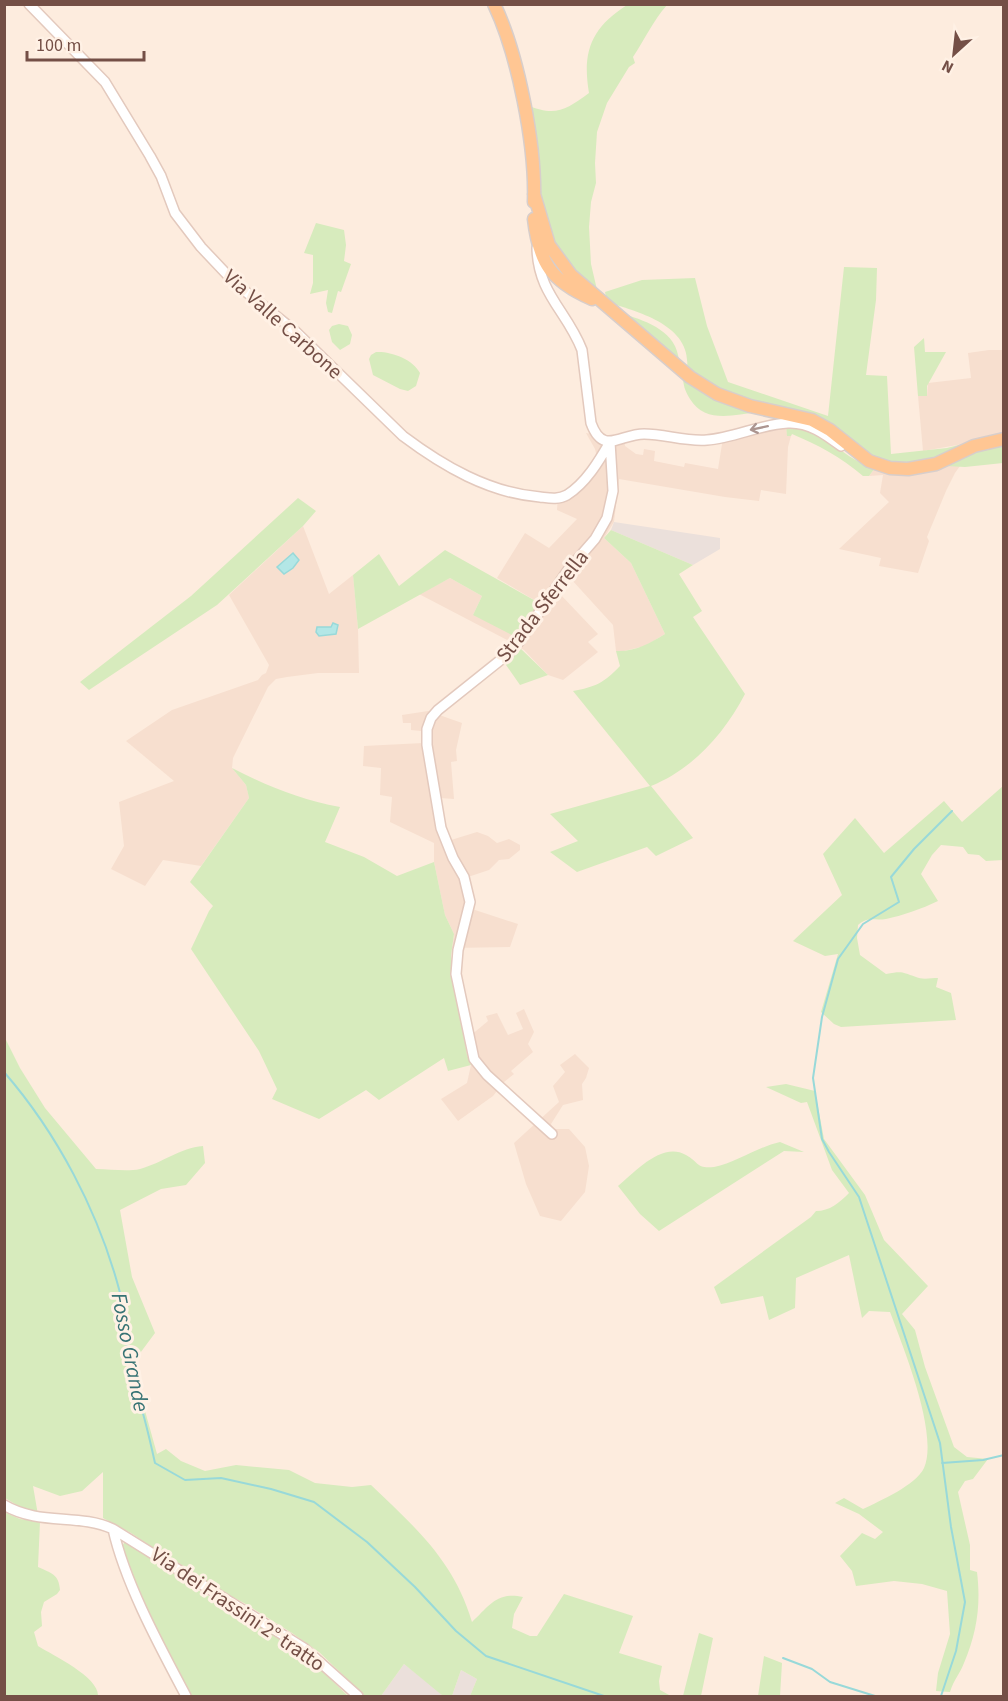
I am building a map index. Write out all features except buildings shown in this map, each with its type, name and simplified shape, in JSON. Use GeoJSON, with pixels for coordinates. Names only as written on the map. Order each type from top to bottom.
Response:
{"type":"FeatureCollection","features":[{"type":"Feature","properties":{"kind":"main road"},"geometry":{"type":"LineString","coordinates":[[494,4],[510,49],[528,126],[536,241],[541,255],[564,284],[601,302]]}},
{"type":"Feature","properties":{"kind":"main road"},"geometry":{"type":"LineString","coordinates":[[534,194],[549,245],[550,268]]}},
{"type":"Feature","properties":{"kind":"main road"},"geometry":{"type":"LineString","coordinates":[[549,245],[573,277],[702,385],[730,399],[812,420],[830,429],[869,461],[890,468],[921,468],[943,462],[974,446],[1004,439]]}},
{"type":"Feature","properties":{"kind":"main road"},"geometry":{"type":"LineString","coordinates":[[550,268],[555,267],[573,277]]}},
{"type":"Feature","properties":{"kind":"street","name":"Via Valle Carbone"},"geometry":{"type":"LineString","coordinates":[[29,4],[105,82],[161,176],[175,213],[201,247],[235,283],[296,332],[403,436],[421,450],[462,473],[500,490],[521,495],[553,498],[568,494],[583,480],[598,462],[610,442]]}},
{"type":"Feature","properties":{"kind":"street"},"geometry":{"type":"LineString","coordinates":[[536,241],[541,279],[582,350],[591,423],[595,433],[601,439],[610,442],[639,434],[653,434],[690,440],[710,440],[789,423],[811,426],[858,458],[869,461]]}},
{"type":"Feature","properties":{"kind":"street"},"geometry":{"type":"LineString","coordinates":[[550,268],[550,294]]}},
{"type":"Feature","properties":{"kind":"street"},"geometry":{"type":"LineString","coordinates":[[541,279],[545,271],[550,268]]}},
{"type":"Feature","properties":{"kind":"street"},"geometry":{"type":"LineString","coordinates":[[550,294],[554,286],[578,292]]}},
{"type":"Feature","properties":{"kind":"street","name":"Strada Sferrella"},"geometry":{"type":"LineString","coordinates":[[552,1134],[487,1075],[474,1059],[456,974],[458,950],[470,902],[464,877],[453,858],[441,828],[426,745],[431,718],[508,654],[519,642],[568,570],[595,539],[607,518],[613,491],[610,442]]}},
{"type":"Feature","properties":{"kind":"street","name":"Via dei Frassini 2° tratto"},"geometry":{"type":"LineString","coordinates":[[4,1505],[29,1516],[93,1523],[113,1529],[304,1648],[358,1696]]}},
{"type":"Feature","properties":{"kind":"street"},"geometry":{"type":"LineString","coordinates":[[113,1529],[117,1547],[131,1583],[186,1696]]}},
{"type":"Feature","properties":{"kind":"shaded area"},"geometry":{"type":"Polygon","coordinates":[[[1003,350],[1003,437],[923,451],[918,396],[927,396],[928,383],[971,378],[968,353],[1003,350]]]}},
{"type":"Feature","properties":{"kind":"shaded area"},"geometry":{"type":"Polygon","coordinates":[[[786,426],[787,435],[791,436],[788,447],[786,494],[761,490],[759,501],[619,479],[614,522],[604,538],[631,563],[665,634],[645,646],[616,651],[613,625],[571,579],[560,594],[598,634],[588,642],[598,652],[563,680],[548,675],[524,650],[513,643],[419,594],[450,578],[482,596],[473,615],[541,604],[497,578],[525,533],[549,548],[577,519],[557,510],[558,495],[566,493],[597,457],[586,433],[606,436],[624,434],[625,446],[636,454],[643,455],[644,449],[655,451],[654,461],[684,467],[685,463],[718,469],[723,438],[786,426]]]}},
{"type":"Feature","properties":{"kind":"shaded area"},"geometry":{"type":"Polygon","coordinates":[[[942,464],[960,466],[946,491],[927,537],[929,541],[918,573],[879,566],[881,558],[839,549],[889,502],[880,493],[883,475],[869,476],[875,468],[942,464]]]}},
{"type":"Feature","properties":{"kind":"shaded area"},"geometry":{"type":"Polygon","coordinates":[[[614,522],[720,538],[720,549],[693,565],[611,530],[614,522]]]}},
{"type":"Feature","properties":{"kind":"shaded area"},"geometry":{"type":"Polygon","coordinates":[[[303,526],[329,594],[353,575],[359,673],[318,673],[276,679],[268,687],[233,758],[232,768],[246,785],[249,798],[201,866],[163,860],[145,886],[111,869],[124,846],[119,802],[174,781],[126,741],[172,710],[258,680],[266,673],[269,665],[229,595],[303,526]]]}},
{"type":"Feature","properties":{"kind":"shaded area"},"geometry":{"type":"Polygon","coordinates":[[[428,711],[462,723],[456,750],[457,761],[451,762],[454,799],[440,798],[451,840],[477,832],[497,843],[509,839],[520,845],[520,850],[509,859],[499,860],[489,870],[468,877],[472,909],[518,924],[510,947],[452,948],[454,934],[445,915],[434,862],[434,843],[390,822],[392,797],[380,795],[381,768],[363,766],[364,746],[423,743],[421,731],[411,730],[411,723],[403,723],[402,715],[428,711]]]}},
{"type":"Feature","properties":{"kind":"shaded area"},"geometry":{"type":"Polygon","coordinates":[[[524,1009],[534,1032],[528,1044],[533,1052],[511,1071],[514,1074],[493,1096],[458,1121],[441,1099],[467,1083],[471,1065],[467,1055],[476,1052],[470,1036],[488,1021],[486,1016],[497,1013],[508,1035],[523,1029],[516,1013],[524,1009]]]}},
{"type":"Feature","properties":{"kind":"shaded area"},"geometry":{"type":"Polygon","coordinates":[[[575,1054],[589,1068],[582,1084],[583,1100],[563,1105],[551,1124],[553,1129],[569,1129],[585,1147],[589,1166],[585,1192],[561,1221],[540,1216],[526,1184],[514,1143],[559,1102],[553,1086],[565,1072],[560,1065],[575,1054]]]}},
{"type":"Feature","properties":{"kind":"shaded area"},"geometry":{"type":"Polygon","coordinates":[[[404,1664],[437,1690],[443,1696],[381,1696],[404,1664]]]}},
{"type":"Feature","properties":{"kind":"shaded area"},"geometry":{"type":"Polygon","coordinates":[[[461,1670],[477,1679],[470,1696],[452,1696],[461,1670]]]}},
{"type":"Feature","properties":{"kind":"green space"},"geometry":{"type":"Polygon","coordinates":[[[627,5],[667,5],[633,57],[635,63],[629,67],[607,103],[597,132],[596,183],[591,202],[589,227],[591,264],[598,294],[566,262],[551,234],[536,179],[527,105],[545,111],[560,110],[574,104],[589,93],[587,65],[592,42],[605,23],[627,5]]]}},
{"type":"Feature","properties":{"kind":"green space"},"geometry":{"type":"Polygon","coordinates":[[[316,223],[344,230],[346,245],[344,261],[351,264],[341,292],[338,291],[332,313],[328,312],[326,303],[328,290],[310,294],[313,283],[313,255],[304,253],[316,223]]]}},
{"type":"Feature","properties":{"kind":"green space"},"geometry":{"type":"Polygon","coordinates":[[[844,267],[877,268],[876,300],[866,375],[887,376],[891,454],[947,448],[978,440],[1003,437],[1003,463],[965,467],[888,463],[705,382],[687,368],[686,353],[681,341],[672,331],[647,316],[607,302],[605,292],[642,280],[695,278],[707,326],[728,382],[828,416],[844,267]]]}},
{"type":"Feature","properties":{"kind":"green space"},"geometry":{"type":"Polygon","coordinates":[[[624,314],[652,325],[667,335],[677,351],[679,361],[624,314]]]}},
{"type":"Feature","properties":{"kind":"green space"},"geometry":{"type":"Polygon","coordinates":[[[339,324],[348,326],[352,335],[350,344],[340,350],[332,342],[329,330],[332,326],[339,324]]]}},
{"type":"Feature","properties":{"kind":"green space"},"geometry":{"type":"Polygon","coordinates":[[[924,338],[925,352],[946,352],[927,386],[927,396],[918,396],[914,347],[924,338]]]}},
{"type":"Feature","properties":{"kind":"green space"},"geometry":{"type":"Polygon","coordinates":[[[376,352],[388,353],[407,360],[417,368],[420,373],[416,386],[408,391],[400,389],[373,375],[369,359],[376,352]]]}},
{"type":"Feature","properties":{"kind":"green space"},"geometry":{"type":"Polygon","coordinates":[[[683,376],[757,412],[720,416],[704,412],[696,407],[688,396],[683,376]]]}},
{"type":"Feature","properties":{"kind":"green space"},"geometry":{"type":"Polygon","coordinates":[[[786,426],[817,434],[855,460],[875,468],[869,476],[863,476],[820,447],[792,434],[787,436],[786,426]]]}},
{"type":"Feature","properties":{"kind":"green space"},"geometry":{"type":"Polygon","coordinates":[[[298,498],[316,511],[303,526],[217,605],[89,690],[80,682],[191,596],[298,498]]]}},
{"type":"Feature","properties":{"kind":"green space"},"geometry":{"type":"Polygon","coordinates":[[[611,530],[693,565],[679,574],[702,611],[693,617],[745,694],[737,709],[706,749],[680,770],[651,786],[693,838],[656,856],[647,847],[577,872],[550,852],[578,841],[550,814],[650,786],[573,691],[599,683],[614,672],[620,666],[616,651],[648,644],[665,634],[631,563],[604,538],[611,530]]]}},
{"type":"Feature","properties":{"kind":"green space"},"geometry":{"type":"Polygon","coordinates":[[[445,550],[541,604],[518,638],[473,615],[482,596],[450,578],[358,629],[353,575],[379,554],[399,586],[445,550]]]}},
{"type":"Feature","properties":{"kind":"green space"},"geometry":{"type":"Polygon","coordinates":[[[519,647],[548,675],[520,685],[504,662],[519,647]]]}},
{"type":"Feature","properties":{"kind":"green space"},"geometry":{"type":"Polygon","coordinates":[[[232,768],[284,792],[340,807],[325,842],[364,857],[397,876],[434,862],[445,915],[454,934],[451,956],[467,1055],[471,1065],[448,1071],[444,1058],[379,1100],[366,1090],[319,1119],[272,1099],[277,1089],[259,1051],[191,949],[213,906],[190,882],[249,798],[246,785],[232,768]]]}},
{"type":"Feature","properties":{"kind":"green space"},"geometry":{"type":"Polygon","coordinates":[[[1003,786],[1003,860],[986,861],[979,855],[968,854],[963,847],[941,845],[921,874],[938,901],[899,916],[868,920],[858,925],[857,938],[860,955],[886,974],[902,972],[921,978],[938,978],[936,987],[951,993],[956,1020],[841,1027],[834,1024],[821,1012],[838,954],[825,956],[793,941],[842,895],[823,854],[855,818],[884,853],[944,801],[962,822],[1003,786]]]}},
{"type":"Feature","properties":{"kind":"green space"},"geometry":{"type":"Polygon","coordinates":[[[4,1036],[20,1068],[45,1108],[96,1169],[140,1169],[195,1147],[203,1146],[205,1163],[186,1185],[161,1189],[120,1210],[132,1277],[155,1333],[132,1364],[157,1454],[166,1449],[181,1461],[205,1471],[236,1465],[289,1470],[315,1483],[352,1487],[371,1485],[418,1531],[444,1563],[455,1581],[472,1622],[494,1601],[506,1596],[523,1597],[514,1614],[512,1628],[530,1636],[537,1636],[564,1594],[633,1616],[619,1653],[662,1666],[660,1690],[671,1696],[470,1696],[477,1679],[461,1670],[452,1696],[443,1696],[404,1664],[381,1696],[365,1696],[319,1652],[292,1633],[244,1603],[209,1585],[131,1533],[103,1518],[103,1472],[82,1491],[60,1496],[33,1486],[38,1515],[30,1513],[5,1498],[4,1036]]]}},
{"type":"Feature","properties":{"kind":"green space"},"geometry":{"type":"Polygon","coordinates":[[[786,1084],[815,1091],[824,1139],[865,1195],[884,1240],[928,1286],[902,1314],[915,1330],[925,1367],[954,1447],[967,1457],[988,1459],[973,1479],[965,1481],[958,1492],[970,1545],[970,1570],[977,1572],[978,1607],[975,1629],[968,1652],[950,1692],[936,1691],[938,1673],[950,1634],[947,1591],[922,1584],[894,1581],[856,1586],[852,1571],[840,1556],[862,1533],[875,1539],[883,1532],[859,1514],[835,1503],[844,1498],[863,1509],[906,1486],[924,1468],[927,1434],[918,1390],[890,1312],[869,1311],[862,1318],[849,1255],[796,1278],[795,1308],[769,1320],[763,1296],[721,1304],[714,1287],[811,1217],[816,1211],[834,1206],[849,1193],[832,1170],[807,1102],[801,1103],[766,1087],[786,1084]]]}},
{"type":"Feature","properties":{"kind":"green space"},"geometry":{"type":"Polygon","coordinates":[[[780,1142],[804,1152],[784,1151],[659,1231],[640,1214],[618,1186],[649,1160],[668,1152],[686,1155],[701,1166],[714,1167],[780,1142]]]}},
{"type":"Feature","properties":{"kind":"green space"},"geometry":{"type":"Polygon","coordinates":[[[4,1512],[20,1519],[40,1522],[38,1567],[54,1575],[58,1580],[60,1590],[44,1602],[41,1612],[42,1626],[34,1632],[38,1646],[84,1674],[96,1689],[98,1696],[5,1696],[4,1512]]]}},
{"type":"Feature","properties":{"kind":"green space"},"geometry":{"type":"Polygon","coordinates":[[[124,1543],[129,1543],[201,1592],[282,1638],[319,1668],[348,1696],[189,1696],[124,1556],[121,1548],[124,1543]]]}},
{"type":"Feature","properties":{"kind":"green space"},"geometry":{"type":"Polygon","coordinates":[[[699,1633],[713,1638],[701,1696],[683,1696],[699,1633]]]}},
{"type":"Feature","properties":{"kind":"green space"},"geometry":{"type":"Polygon","coordinates":[[[764,1656],[782,1663],[780,1696],[758,1696],[764,1656]]]}},
{"type":"Feature","properties":{"kind":"water"},"geometry":{"type":"Polygon","coordinates":[[[293,553],[299,560],[284,574],[277,567],[293,553]]]}},
{"type":"Feature","properties":{"kind":"water"},"geometry":{"type":"Polygon","coordinates":[[[333,623],[338,625],[336,634],[319,636],[316,632],[317,627],[331,627],[333,623]]]}},
{"type":"Feature","properties":{"kind":"waterway"},"geometry":{"type":"LineString","coordinates":[[941,1696],[956,1651],[965,1602],[951,1527],[940,1443],[859,1197],[822,1139],[813,1078],[822,1017],[838,959],[863,924],[899,902],[891,877],[914,849],[952,811]]}},
{"type":"Feature","properties":{"kind":"waterway","name":"Fosso Grande"},"geometry":{"type":"LineString","coordinates":[[4,1072],[58,1147],[74,1174],[100,1231],[121,1298],[130,1372],[144,1416],[155,1463],[185,1480],[221,1478],[271,1489],[314,1502],[367,1542],[415,1587],[456,1631],[486,1656],[604,1696]]}},
{"type":"Feature","properties":{"kind":"waterway"},"geometry":{"type":"LineString","coordinates":[[942,1463],[983,1460],[1004,1455]]}},
{"type":"Feature","properties":{"kind":"waterway"},"geometry":{"type":"LineString","coordinates":[[783,1658],[812,1669],[830,1682],[875,1696]]}}]}
